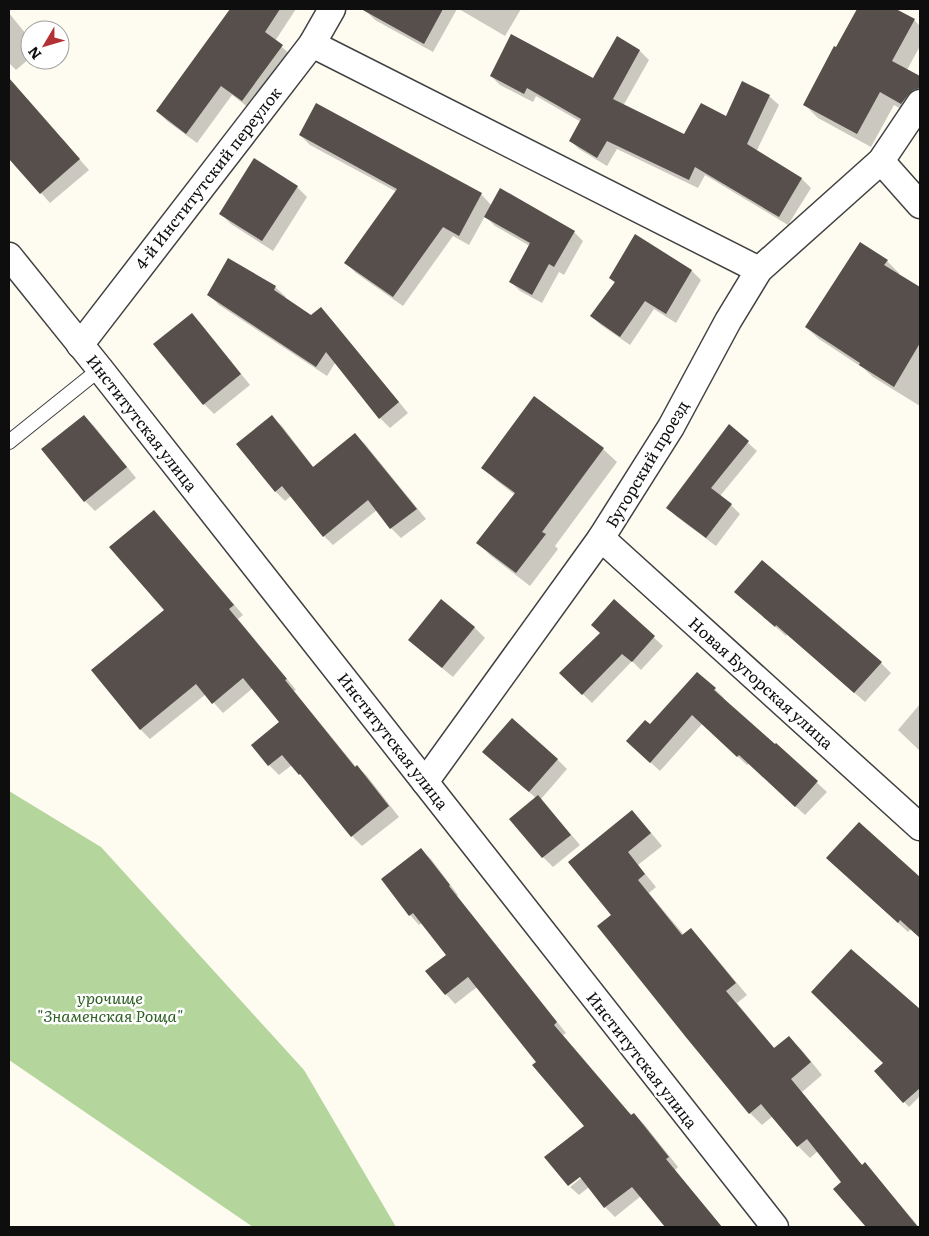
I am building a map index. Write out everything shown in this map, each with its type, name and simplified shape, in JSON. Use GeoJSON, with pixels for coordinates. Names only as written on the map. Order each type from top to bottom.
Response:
{"type":"FeatureCollection","features":[{"type":"Feature","properties":{"kind":"street","name":"4-й Институтский переулок"},"geometry":{"type":"LineString","coordinates":[[80,345],[312,44],[332,9]]}},
{"type":"Feature","properties":{"kind":"street"},"geometry":{"type":"LineString","coordinates":[[312,44],[759,270]]}},
{"type":"Feature","properties":{"kind":"street","name":"Бугорский проезд"},"geometry":{"type":"LineString","coordinates":[[425,782],[601,538],[671,427],[728,321],[759,270],[881,161],[920,103]]}},
{"type":"Feature","properties":{"kind":"street"},"geometry":{"type":"LineString","coordinates":[[881,161],[920,205]]}},
{"type":"Feature","properties":{"kind":"street","name":"Институтская улица"},"geometry":{"type":"LineString","coordinates":[[9,256],[100,369],[774,1227]]}},
{"type":"Feature","properties":{"kind":"street","name":"Новая Бугорская улица"},"geometry":{"type":"LineString","coordinates":[[601,538],[920,827]]}},
{"type":"Feature","properties":{"kind":"lane"},"geometry":{"type":"LineString","coordinates":[[9,442],[100,369]]}},
{"type":"Feature","properties":{"kind":"green space","name":"урочище \"Знаменская Роща\""},"geometry":{"type":"Polygon","coordinates":[[[9,791],[101,847],[304,1070],[396,1227],[253,1227],[9,1060],[9,791]]]}},
{"type":"Feature","properties":{"kind":"building"},"geometry":{"type":"Polygon","coordinates":[[[230,9],[280,9],[265,32],[283,45],[242,101],[221,86],[186,134],[156,111],[230,9]]]}},
{"type":"Feature","properties":{"kind":"building"},"geometry":{"type":"Polygon","coordinates":[[[361,9],[443,9],[424,44],[361,9]]]}},
{"type":"Feature","properties":{"kind":"building"},"geometry":{"type":"Polygon","coordinates":[[[857,9],[896,9],[915,19],[892,61],[920,76],[920,88],[913,90],[901,104],[880,92],[857,134],[803,105],[834,46],[836,47],[857,9]]]}},
{"type":"Feature","properties":{"kind":"building"},"geometry":{"type":"Polygon","coordinates":[[[511,34],[593,78],[617,36],[640,50],[613,99],[684,134],[701,103],[726,116],[742,81],[770,95],[747,144],[802,178],[779,217],[695,167],[689,180],[607,141],[597,158],[569,141],[581,119],[527,88],[524,94],[490,76],[511,34]]]}},
{"type":"Feature","properties":{"kind":"building"},"geometry":{"type":"Polygon","coordinates":[[[9,78],[80,159],[40,194],[9,159],[9,78]]]}},
{"type":"Feature","properties":{"kind":"building"},"geometry":{"type":"Polygon","coordinates":[[[316,103],[482,193],[459,236],[443,227],[393,297],[344,263],[397,189],[299,135],[316,103]]]}},
{"type":"Feature","properties":{"kind":"building"},"geometry":{"type":"Polygon","coordinates":[[[254,158],[298,186],[262,241],[219,214],[254,158]]]}},
{"type":"Feature","properties":{"kind":"building"},"geometry":{"type":"Polygon","coordinates":[[[500,188],[575,231],[554,267],[549,264],[532,295],[509,282],[530,243],[484,217],[500,188]]]}},
{"type":"Feature","properties":{"kind":"building"},"geometry":{"type":"Polygon","coordinates":[[[635,234],[692,270],[666,314],[645,301],[620,337],[590,316],[615,282],[609,278],[635,234]]]}},
{"type":"Feature","properties":{"kind":"building"},"geometry":{"type":"Polygon","coordinates":[[[860,242],[888,260],[884,265],[920,287],[920,343],[894,387],[805,327],[860,242]]]}},
{"type":"Feature","properties":{"kind":"building"},"geometry":{"type":"Polygon","coordinates":[[[228,258],[276,286],[274,290],[311,315],[321,307],[399,402],[379,419],[326,352],[316,367],[207,295],[228,258]]]}},
{"type":"Feature","properties":{"kind":"building"},"geometry":{"type":"Polygon","coordinates":[[[192,313],[241,374],[203,405],[153,344],[192,313]]]}},
{"type":"Feature","properties":{"kind":"building"},"geometry":{"type":"Polygon","coordinates":[[[534,396],[604,448],[542,532],[546,534],[516,573],[476,543],[515,493],[481,468],[534,396]]]}},
{"type":"Feature","properties":{"kind":"building"},"geometry":{"type":"Polygon","coordinates":[[[84,415],[127,467],[84,502],[41,449],[84,415]]]}},
{"type":"Feature","properties":{"kind":"building"},"geometry":{"type":"Polygon","coordinates":[[[272,415],[313,467],[355,433],[417,509],[390,529],[368,500],[323,537],[282,486],[275,492],[236,444],[272,415]]]}},
{"type":"Feature","properties":{"kind":"building"},"geometry":{"type":"Polygon","coordinates":[[[729,424],[749,441],[711,488],[732,504],[706,538],[666,508],[729,424]]]}},
{"type":"Feature","properties":{"kind":"building"},"geometry":{"type":"Polygon","coordinates":[[[154,510],[234,605],[229,609],[287,679],[285,680],[355,767],[357,765],[389,806],[351,837],[300,774],[282,755],[268,766],[251,745],[279,722],[243,678],[212,704],[196,684],[140,730],[91,670],[164,610],[109,547],[154,510]]]}},
{"type":"Feature","properties":{"kind":"building"},"geometry":{"type":"Polygon","coordinates":[[[762,560],[882,662],[854,693],[776,625],[775,627],[734,592],[762,560]]]}},
{"type":"Feature","properties":{"kind":"building"},"geometry":{"type":"Polygon","coordinates":[[[441,599],[475,627],[442,668],[408,640],[441,599]]]}},
{"type":"Feature","properties":{"kind":"building"},"geometry":{"type":"Polygon","coordinates":[[[614,599],[655,636],[632,662],[622,654],[582,695],[559,673],[600,633],[591,625],[614,599]]]}},
{"type":"Feature","properties":{"kind":"building"},"geometry":{"type":"Polygon","coordinates":[[[697,672],[716,688],[714,690],[818,781],[795,807],[692,715],[650,763],[626,741],[645,720],[650,724],[697,672]]]}},
{"type":"Feature","properties":{"kind":"building"},"geometry":{"type":"Polygon","coordinates":[[[512,718],[558,759],[529,792],[482,752],[512,718]]]}},
{"type":"Feature","properties":{"kind":"building"},"geometry":{"type":"Polygon","coordinates":[[[538,795],[571,835],[542,858],[509,819],[538,795]]]}},
{"type":"Feature","properties":{"kind":"building"},"geometry":{"type":"Polygon","coordinates":[[[632,810],[651,833],[628,852],[645,874],[638,880],[682,935],[691,928],[736,983],[726,991],[774,1048],[789,1036],[811,1062],[791,1079],[862,1165],[865,1162],[918,1227],[866,1227],[833,1189],[841,1182],[807,1139],[797,1147],[761,1104],[749,1114],[597,926],[611,915],[568,862],[632,810]]]}},
{"type":"Feature","properties":{"kind":"building"},"geometry":{"type":"Polygon","coordinates":[[[859,822],[920,877],[920,938],[900,920],[898,923],[826,858],[859,822]]]}},
{"type":"Feature","properties":{"kind":"building"},"geometry":{"type":"Polygon","coordinates":[[[421,848],[557,1022],[554,1025],[631,1115],[634,1113],[669,1157],[666,1159],[722,1227],[665,1227],[632,1187],[604,1208],[580,1177],[568,1186],[544,1157],[584,1126],[532,1065],[536,1062],[468,977],[445,995],[425,971],[446,955],[413,913],[409,916],[381,879],[421,848]]]}},
{"type":"Feature","properties":{"kind":"building"},"geometry":{"type":"Polygon","coordinates":[[[851,949],[920,1009],[920,1088],[903,1103],[874,1071],[883,1063],[811,992],[851,949]]]}}]}
